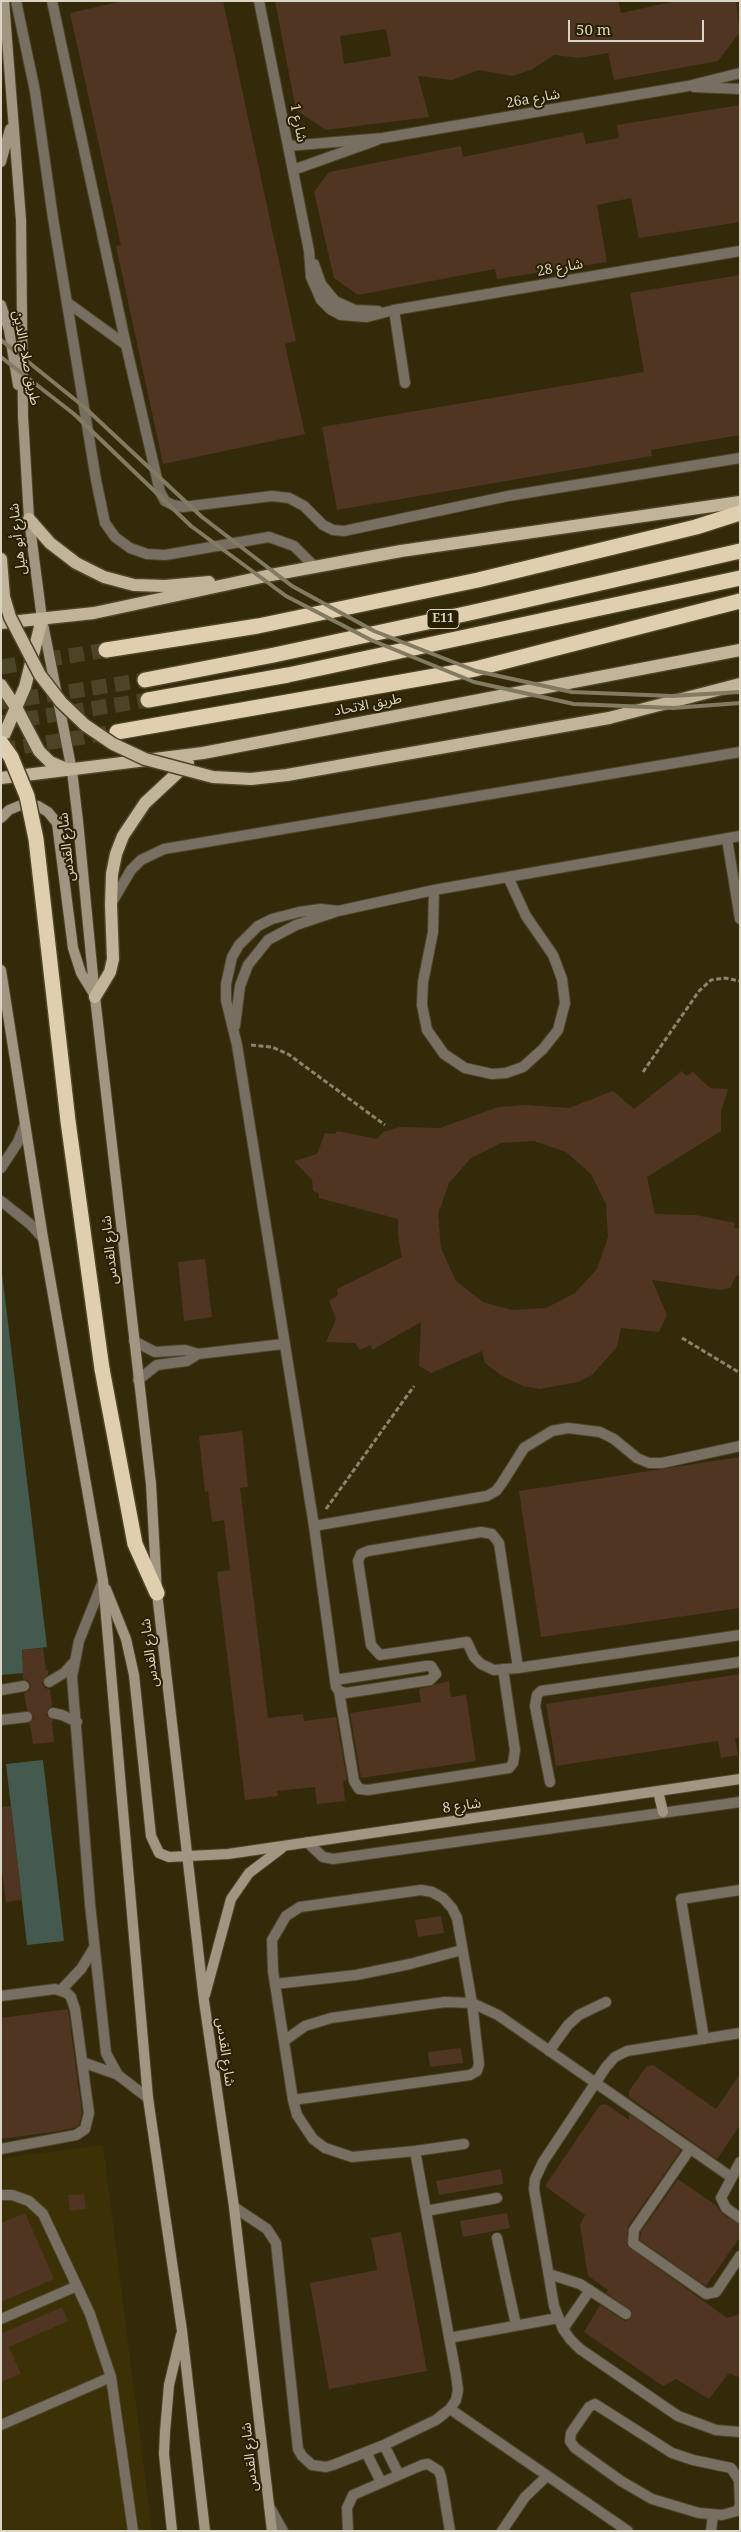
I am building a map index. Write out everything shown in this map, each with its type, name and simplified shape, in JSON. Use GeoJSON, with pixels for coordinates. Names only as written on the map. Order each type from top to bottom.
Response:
{"type":"FeatureCollection","features":[{"type":"Feature","properties":{"kind":"highway"},"geometry":{"type":"LineString","coordinates":[[106,650],[258,626],[478,580],[696,527],[740,513]]}},
{"type":"Feature","properties":{"kind":"highway","name":"E11"},"geometry":{"type":"LineString","coordinates":[[145,680],[274,655],[474,612],[740,551]]}},
{"type":"Feature","properties":{"kind":"highway","name":"E11"},"geometry":{"type":"LineString","coordinates":[[148,700],[288,675],[740,578]]}},
{"type":"Feature","properties":{"kind":"highway"},"geometry":{"type":"LineString","coordinates":[[117,732],[475,669],[740,601]]}},
{"type":"Feature","properties":{"kind":"highway"},"geometry":{"type":"LineString","coordinates":[[1,743],[11,757],[26,796],[36,839],[68,1120],[102,1369],[135,1544],[157,1593]]}},
{"type":"Feature","properties":{"kind":"main road","name":"شارع أبو هيل"},"geometry":{"type":"LineString","coordinates":[[4,1],[22,220],[23,416],[29,519],[42,619],[72,771]]}},
{"type":"Feature","properties":{"kind":"main road"},"geometry":{"type":"LineString","coordinates":[[1,162],[9,138],[12,104]]}},
{"type":"Feature","properties":{"kind":"main road","name":"طريق صلاح الدين"},"geometry":{"type":"LineString","coordinates":[[1,305],[9,330],[23,416]]}},
{"type":"Feature","properties":{"kind":"main road"},"geometry":{"type":"LineString","coordinates":[[1,623],[94,613],[401,551],[740,502]]}},
{"type":"Feature","properties":{"kind":"main road"},"geometry":{"type":"LineString","coordinates":[[29,519],[50,543],[76,563],[104,577],[134,585],[165,586],[271,576]]}},
{"type":"Feature","properties":{"kind":"main road"},"geometry":{"type":"LineString","coordinates":[[1,559],[3,594],[10,617],[40,675],[61,702],[85,725],[113,744],[146,759],[213,777],[251,779],[287,775],[609,718],[740,684]]}},
{"type":"Feature","properties":{"kind":"main road"},"geometry":{"type":"LineString","coordinates":[[1,743],[17,709],[32,665],[42,619]]}},
{"type":"Feature","properties":{"kind":"main road","name":"طريق الاتحاد"},"geometry":{"type":"LineString","coordinates":[[1,778],[72,771],[203,753],[740,650]]}},
{"type":"Feature","properties":{"kind":"main road"},"geometry":{"type":"LineString","coordinates":[[1,685],[44,757],[72,771]]}},
{"type":"Feature","properties":{"kind":"main road"},"geometry":{"type":"LineString","coordinates":[[95,997],[110,972],[113,959],[111,904],[116,854],[122,836],[133,819],[158,789],[203,753]]}},
{"type":"Feature","properties":{"kind":"main road","name":"شارع القدس"},"geometry":{"type":"LineString","coordinates":[[72,771],[95,997],[138,1380],[152,1484],[157,1593],[204,2001],[234,2207],[272,2531]]}},
{"type":"Feature","properties":{"kind":"main road"},"geometry":{"type":"LineString","coordinates":[[1,818],[9,810],[21,805],[38,806],[48,812],[57,823],[76,960],[95,997]]}},
{"type":"Feature","properties":{"kind":"main road"},"geometry":{"type":"LineString","coordinates":[[1,970],[43,1238],[103,1581],[148,2098],[182,2331],[205,2531]]}},
{"type":"Feature","properties":{"kind":"main road","name":"شارع 8"},"geometry":{"type":"LineString","coordinates":[[103,1581],[126,1639],[134,1675],[151,1836],[154,1847],[160,1854],[169,1857],[187,1857],[286,1845],[740,1779]]}},
{"type":"Feature","properties":{"kind":"main road"},"geometry":{"type":"LineString","coordinates":[[658,1791],[662,1812]]}},
{"type":"Feature","properties":{"kind":"main road"},"geometry":{"type":"LineString","coordinates":[[204,2001],[231,1899],[249,1873],[286,1845]]}},
{"type":"Feature","properties":{"kind":"main road"},"geometry":{"type":"LineString","coordinates":[[172,2531],[164,2454],[166,2415],[174,2356],[182,2331]]}},
{"type":"Feature","properties":{"kind":"street"},"geometry":{"type":"LineString","coordinates":[[16,1],[35,91],[53,218],[98,494],[105,523],[115,537],[130,548],[147,554],[165,555],[269,537],[294,546],[315,567]]}},
{"type":"Feature","properties":{"kind":"street"},"geometry":{"type":"LineString","coordinates":[[52,1],[126,345],[160,492],[165,500],[173,505],[183,506],[272,496],[289,498],[304,506],[324,525],[344,531],[508,496],[740,458]]}},
{"type":"Feature","properties":{"kind":"street","name":"شارع 1"},"geometry":{"type":"LineString","coordinates":[[259,1],[309,251],[321,284],[335,301],[355,310],[390,311]]}},
{"type":"Feature","properties":{"kind":"street","name":"26a شارع"},"geometry":{"type":"LineString","coordinates":[[288,146],[383,138],[688,86],[740,73]]}},
{"type":"Feature","properties":{"kind":"street","name":"26a شارع"},"geometry":{"type":"LineString","coordinates":[[688,86],[740,89]]}},
{"type":"Feature","properties":{"kind":"street","name":"26a شارع"},"geometry":{"type":"LineString","coordinates":[[293,170],[351,151],[383,138]]}},
{"type":"Feature","properties":{"kind":"street","name":"شارع 28"},"geometry":{"type":"LineString","coordinates":[[390,311],[740,251]]}},
{"type":"Feature","properties":{"kind":"street"},"geometry":{"type":"LineString","coordinates":[[68,303],[126,345]]}},
{"type":"Feature","properties":{"kind":"street"},"geometry":{"type":"LineString","coordinates":[[390,311],[404,383]]}},
{"type":"Feature","properties":{"kind":"street"},"geometry":{"type":"LineString","coordinates":[[111,904],[131,870],[141,860],[164,849],[740,752]]}},
{"type":"Feature","properties":{"kind":"street"},"geometry":{"type":"LineString","coordinates":[[235,1031],[240,986],[248,965],[268,940],[284,930],[338,911],[434,890],[740,836]]}},
{"type":"Feature","properties":{"kind":"street"},"geometry":{"type":"LineString","coordinates":[[727,839],[740,919]]}},
{"type":"Feature","properties":{"kind":"street"},"geometry":{"type":"LineString","coordinates":[[434,890],[433,932],[423,982],[422,1005],[427,1030],[444,1054],[465,1068],[492,1074],[506,1073],[523,1067],[544,1049],[558,1030],[564,1003],[562,979],[553,955],[526,916],[508,877]]}},
{"type":"Feature","properties":{"kind":"street"},"geometry":{"type":"LineString","coordinates":[[338,911],[310,910],[284,915],[258,926],[248,934],[236,951],[228,969],[226,1000],[235,1031],[283,1344],[314,1526],[335,1680],[339,1691],[354,1781],[359,1789],[368,1790],[509,1768],[513,1763],[516,1750],[503,1669]]}},
{"type":"Feature","properties":{"kind":"street"},"geometry":{"type":"LineString","coordinates":[[1,1168],[18,1142],[26,1124]]}},
{"type":"Feature","properties":{"kind":"street"},"geometry":{"type":"LineString","coordinates":[[1,1201],[30,1224],[43,1238]]}},
{"type":"Feature","properties":{"kind":"street"},"geometry":{"type":"LineString","coordinates":[[134,1342],[155,1352],[185,1350],[198,1354]]}},
{"type":"Feature","properties":{"kind":"street"},"geometry":{"type":"LineString","coordinates":[[138,1380],[157,1365],[187,1360],[198,1354],[283,1344]]}},
{"type":"Feature","properties":{"kind":"street"},"geometry":{"type":"LineString","coordinates":[[314,1526],[487,1496],[496,1491],[524,1448],[552,1431],[568,1428],[600,1432],[614,1439],[637,1458],[649,1463],[662,1463],[740,1446]]}},
{"type":"Feature","properties":{"kind":"street"},"geometry":{"type":"LineString","coordinates":[[518,1668],[499,1543],[492,1534],[481,1532],[368,1551],[361,1554],[358,1561],[371,1645],[376,1652],[384,1655],[467,1642],[474,1658],[481,1664],[494,1670],[518,1668],[740,1635]]}},
{"type":"Feature","properties":{"kind":"street"},"geometry":{"type":"LineString","coordinates":[[103,1581],[82,1631],[72,1677],[94,1948],[106,2053],[118,2075]]}},
{"type":"Feature","properties":{"kind":"street"},"geometry":{"type":"LineString","coordinates":[[49,1682],[64,1673],[74,1662]]}},
{"type":"Feature","properties":{"kind":"street"},"geometry":{"type":"LineString","coordinates":[[550,1782],[535,1706],[537,1695],[541,1691],[740,1662]]}},
{"type":"Feature","properties":{"kind":"street"},"geometry":{"type":"LineString","coordinates":[[335,1680],[426,1666],[431,1666],[436,1674],[430,1680],[346,1693],[339,1691]]}},
{"type":"Feature","properties":{"kind":"street"},"geometry":{"type":"LineString","coordinates":[[1,1690],[24,1686]]}},
{"type":"Feature","properties":{"kind":"street"},"geometry":{"type":"LineString","coordinates":[[53,1714],[62,1715],[77,1722]]}},
{"type":"Feature","properties":{"kind":"street"},"geometry":{"type":"LineString","coordinates":[[1,1720],[27,1717]]}},
{"type":"Feature","properties":{"kind":"street"},"geometry":{"type":"LineString","coordinates":[[307,1842],[323,1857],[333,1859],[740,1802]]}},
{"type":"Feature","properties":{"kind":"street"},"geometry":{"type":"LineString","coordinates":[[293,2100],[474,2074],[480,2064],[472,2003],[457,1918],[452,1908],[443,1898],[432,1892],[421,1890],[300,1907],[286,1916],[272,1940],[271,1956],[293,2100],[304,2128],[313,2139],[338,2154],[367,2156],[464,2144]]}},
{"type":"Feature","properties":{"kind":"street"},"geometry":{"type":"LineString","coordinates":[[704,2039],[681,1899],[740,1890]]}},
{"type":"Feature","properties":{"kind":"street"},"geometry":{"type":"LineString","coordinates":[[62,1990],[81,1969],[94,1948]]}},
{"type":"Feature","properties":{"kind":"street"},"geometry":{"type":"LineString","coordinates":[[275,1984],[356,1975],[410,1964],[462,1950]]}},
{"type":"Feature","properties":{"kind":"street"},"geometry":{"type":"LineString","coordinates":[[1,1996],[55,1989],[67,1993],[74,2003],[89,2113],[85,2129],[71,2136],[1,2149]]}},
{"type":"Feature","properties":{"kind":"street"},"geometry":{"type":"LineString","coordinates":[[284,2042],[305,2026],[331,2018],[445,2002],[472,2003],[498,2016],[731,2178]]}},
{"type":"Feature","properties":{"kind":"street"},"geometry":{"type":"LineString","coordinates":[[549,2051],[568,2025],[579,2015],[606,2002]]}},
{"type":"Feature","properties":{"kind":"street"},"geometry":{"type":"LineString","coordinates":[[740,2033],[620,2054],[610,2061],[543,2162],[535,2180],[535,2198],[558,2318],[562,2329],[580,2350],[678,2416],[716,2430],[740,2432]]}},
{"type":"Feature","properties":{"kind":"street"},"geometry":{"type":"LineString","coordinates":[[82,2062],[118,2075],[148,2098]]}},
{"type":"Feature","properties":{"kind":"street"},"geometry":{"type":"LineString","coordinates":[[690,2149],[634,2230],[633,2243],[706,2294],[716,2292],[740,2256]]}},
{"type":"Feature","properties":{"kind":"street"},"geometry":{"type":"LineString","coordinates":[[234,2207],[267,2229],[272,2235],[278,2251],[299,2453],[312,2464],[326,2467],[384,2445],[436,2420],[450,2409],[458,2390],[414,2151]]}},
{"type":"Feature","properties":{"kind":"street"},"geometry":{"type":"LineString","coordinates":[[740,2162],[722,2193],[722,2203],[740,2218]]}},
{"type":"Feature","properties":{"kind":"street"},"geometry":{"type":"LineString","coordinates":[[1,2195],[12,2195],[29,2201],[43,2214],[96,2329],[111,2377],[133,2531]]}},
{"type":"Feature","properties":{"kind":"street"},"geometry":{"type":"LineString","coordinates":[[426,2211],[497,2198]]}},
{"type":"Feature","properties":{"kind":"street"},"geometry":{"type":"LineString","coordinates":[[497,2238],[516,2325]]}},
{"type":"Feature","properties":{"kind":"street"},"geometry":{"type":"LineString","coordinates":[[549,2274],[570,2280],[590,2290],[626,2314]]}},
{"type":"Feature","properties":{"kind":"street"},"geometry":{"type":"LineString","coordinates":[[1,2319],[77,2286]]}},
{"type":"Feature","properties":{"kind":"street"},"geometry":{"type":"LineString","coordinates":[[562,2329],[590,2290]]}},
{"type":"Feature","properties":{"kind":"street"},"geometry":{"type":"LineString","coordinates":[[449,2338],[558,2318]]}},
{"type":"Feature","properties":{"kind":"street"},"geometry":{"type":"LineString","coordinates":[[1,2425],[111,2377]]}},
{"type":"Feature","properties":{"kind":"street"},"geometry":{"type":"LineString","coordinates":[[598,2404],[652,2442],[672,2453],[693,2460],[726,2466],[735,2471],[739,2480],[739,2508],[732,2514],[713,2515],[685,2510],[652,2499],[621,2481],[575,2448],[570,2437],[589,2407],[598,2404]]}},
{"type":"Feature","properties":{"kind":"street"},"geometry":{"type":"LineString","coordinates":[[450,2409],[628,2531]]}},
{"type":"Feature","properties":{"kind":"street"},"geometry":{"type":"LineString","coordinates":[[384,2445],[399,2474]]}},
{"type":"Feature","properties":{"kind":"street"},"geometry":{"type":"LineString","coordinates":[[366,2452],[381,2482]]}},
{"type":"Feature","properties":{"kind":"street"},"geometry":{"type":"LineString","coordinates":[[348,2531],[347,2508],[349,2501],[359,2491],[422,2465],[434,2466],[438,2471],[450,2531]]}},
{"type":"Feature","properties":{"kind":"street"},"geometry":{"type":"LineString","coordinates":[[502,2531],[525,2496],[547,2476]]}},
{"type":"Feature","properties":{"kind":"street"},"geometry":{"type":"LineString","coordinates":[[269,2506],[283,2531]]}},
{"type":"Feature","properties":{"kind":"street"},"geometry":{"type":"LineString","coordinates":[[711,2531],[713,2515]]}},
{"type":"Feature","properties":{"kind":"path"},"geometry":{"type":"LineString","coordinates":[[643,1072],[699,991],[711,980],[725,978],[740,981]]}},
{"type":"Feature","properties":{"kind":"path"},"geometry":{"type":"LineString","coordinates":[[237,1045],[272,1047],[288,1054],[385,1125]]}},
{"type":"Feature","properties":{"kind":"path"},"geometry":{"type":"LineString","coordinates":[[682,1338],[740,1373]]}},
{"type":"Feature","properties":{"kind":"path"},"geometry":{"type":"LineString","coordinates":[[314,1526],[414,1386]]}},
{"type":"Feature","properties":{"kind":"shaded area"},"geometry":{"type":"Polygon","coordinates":[[[103,2145],[152,2531],[1,2531],[1,2158],[103,2145]]]}},
{"type":"Feature","properties":{"kind":"green space"},"geometry":{"type":"Polygon","coordinates":[[[1,1265],[47,1647],[22,1650],[24,1673],[1,1675],[1,1265]]]}},
{"type":"Feature","properties":{"kind":"green space"},"geometry":{"type":"Polygon","coordinates":[[[43,1760],[64,1941],[27,1945],[6,1764],[43,1760]]]}},
{"type":"Feature","properties":{"kind":"building"},"geometry":{"type":"Polygon","coordinates":[[[123,1],[223,1],[296,341],[285,344],[305,434],[163,464],[116,246],[121,245],[70,13],[123,1]]]}},
{"type":"Feature","properties":{"kind":"building"},"geometry":{"type":"Polygon","coordinates":[[[275,1],[618,1],[621,13],[676,1],[736,1],[740,32],[718,61],[614,80],[608,53],[579,58],[554,55],[531,70],[512,76],[479,70],[452,80],[418,76],[429,117],[326,130],[296,110],[275,1]],[[386,29],[340,36],[344,64],[391,56],[386,29]]]}},
{"type":"Feature","properties":{"kind":"building"},"geometry":{"type":"Polygon","coordinates":[[[740,105],[740,222],[639,238],[631,198],[597,205],[607,262],[497,279],[495,269],[358,295],[334,278],[314,192],[329,172],[461,146],[463,157],[583,132],[586,144],[619,138],[617,125],[740,105]]]}},
{"type":"Feature","properties":{"kind":"building"},"geometry":{"type":"Polygon","coordinates":[[[740,275],[740,435],[651,450],[652,456],[337,510],[322,427],[644,372],[630,293],[740,275]]]}},
{"type":"Feature","properties":{"kind":"building"},"geometry":{"type":"Polygon","coordinates":[[[682,1071],[686,1076],[693,1072],[710,1088],[728,1089],[721,1112],[721,1131],[647,1177],[655,1214],[696,1215],[735,1223],[734,1228],[740,1229],[740,1275],[736,1276],[730,1288],[720,1290],[652,1280],[667,1315],[659,1332],[621,1328],[617,1347],[592,1375],[578,1382],[540,1389],[523,1386],[502,1376],[485,1363],[482,1351],[431,1373],[419,1366],[421,1322],[372,1350],[371,1345],[360,1350],[355,1343],[326,1342],[336,1319],[329,1301],[338,1295],[337,1289],[402,1257],[398,1236],[398,1219],[319,1198],[319,1193],[313,1191],[312,1180],[294,1161],[317,1154],[325,1133],[335,1134],[337,1131],[377,1139],[383,1132],[400,1127],[440,1128],[498,1107],[526,1105],[569,1108],[613,1091],[634,1109],[682,1071]],[[534,1141],[501,1143],[471,1158],[449,1183],[438,1214],[441,1248],[456,1281],[483,1302],[512,1310],[546,1308],[575,1293],[597,1269],[608,1237],[606,1204],[591,1174],[566,1152],[534,1141]]]}},
{"type":"Feature","properties":{"kind":"building"},"geometry":{"type":"Polygon","coordinates":[[[205,1259],[212,1317],[184,1321],[178,1262],[205,1259]]]}},
{"type":"Feature","properties":{"kind":"building"},"geometry":{"type":"Polygon","coordinates":[[[242,1431],[248,1487],[240,1488],[268,1718],[303,1714],[304,1721],[336,1717],[347,1780],[343,1781],[345,1801],[317,1804],[315,1787],[277,1791],[278,1796],[245,1800],[217,1572],[230,1570],[224,1520],[212,1522],[208,1491],[205,1492],[199,1436],[242,1431]]]}},
{"type":"Feature","properties":{"kind":"building"},"geometry":{"type":"Polygon","coordinates":[[[740,1457],[740,1608],[541,1637],[519,1491],[740,1457]]]}},
{"type":"Feature","properties":{"kind":"building"},"geometry":{"type":"Polygon","coordinates":[[[43,1648],[48,1674],[42,1683],[45,1688],[50,1689],[52,1706],[48,1709],[46,1715],[54,1720],[52,1722],[54,1742],[33,1744],[30,1724],[28,1724],[33,1720],[34,1716],[27,1710],[24,1693],[29,1691],[31,1685],[29,1681],[23,1679],[22,1650],[43,1648]]]}},
{"type":"Feature","properties":{"kind":"building"},"geometry":{"type":"Polygon","coordinates":[[[740,1674],[740,1738],[735,1738],[738,1755],[721,1758],[718,1741],[556,1766],[546,1704],[740,1674]]]}},
{"type":"Feature","properties":{"kind":"building"},"geometry":{"type":"Polygon","coordinates":[[[449,1681],[451,1697],[466,1695],[476,1761],[361,1778],[350,1713],[421,1702],[419,1689],[449,1681]]]}},
{"type":"Feature","properties":{"kind":"building"},"geometry":{"type":"Polygon","coordinates":[[[11,1806],[22,1900],[6,1902],[1,1864],[1,1807],[11,1806]]]}},
{"type":"Feature","properties":{"kind":"building"},"geometry":{"type":"Polygon","coordinates":[[[441,1916],[444,1933],[418,1937],[415,1920],[441,1916]]]}},
{"type":"Feature","properties":{"kind":"building"},"geometry":{"type":"Polygon","coordinates":[[[68,2009],[82,2113],[79,2125],[59,2131],[1,2139],[1,2018],[68,2009]]]}},
{"type":"Feature","properties":{"kind":"building"},"geometry":{"type":"Polygon","coordinates":[[[461,2048],[463,2063],[430,2067],[428,2052],[461,2048]]]}},
{"type":"Feature","properties":{"kind":"building"},"geometry":{"type":"Polygon","coordinates":[[[653,2065],[716,2109],[740,2074],[740,2125],[717,2159],[629,2097],[629,2091],[646,2067],[653,2065]]]}},
{"type":"Feature","properties":{"kind":"building"},"geometry":{"type":"Polygon","coordinates":[[[606,2104],[629,2120],[629,2114],[681,2150],[628,2226],[627,2246],[727,2318],[740,2314],[740,2378],[729,2373],[709,2399],[676,2379],[663,2386],[584,2332],[600,2305],[625,2321],[631,2318],[632,2311],[606,2293],[608,2290],[588,2276],[580,2225],[585,2215],[545,2186],[600,2105],[606,2104]]]}},
{"type":"Feature","properties":{"kind":"building"},"geometry":{"type":"Polygon","coordinates":[[[501,2169],[503,2184],[439,2195],[436,2181],[501,2169]]]}},
{"type":"Feature","properties":{"kind":"building"},"geometry":{"type":"Polygon","coordinates":[[[678,2179],[717,2206],[722,2214],[740,2225],[740,2237],[706,2286],[640,2240],[641,2232],[678,2179]]]}},
{"type":"Feature","properties":{"kind":"building"},"geometry":{"type":"Polygon","coordinates":[[[84,2194],[86,2209],[70,2211],[68,2195],[84,2194]]]}},
{"type":"Feature","properties":{"kind":"building"},"geometry":{"type":"Polygon","coordinates":[[[25,2213],[54,2279],[1,2302],[1,2223],[25,2213]]]}},
{"type":"Feature","properties":{"kind":"building"},"geometry":{"type":"Polygon","coordinates":[[[507,2213],[510,2228],[463,2237],[460,2221],[507,2213]]]}},
{"type":"Feature","properties":{"kind":"building"},"geometry":{"type":"Polygon","coordinates":[[[401,2232],[427,2371],[329,2389],[310,2283],[377,2270],[371,2238],[401,2232]]]}},
{"type":"Feature","properties":{"kind":"building"},"geometry":{"type":"Polygon","coordinates":[[[62,2307],[68,2321],[9,2347],[21,2374],[1,2382],[1,2328],[3,2333],[62,2307]]]}},
{"type":"Feature","properties":{"kind":"tunnel"},"geometry":{"type":"LineString","coordinates":[[1,667],[106,650]]}},
{"type":"Feature","properties":{"kind":"tunnel"},"geometry":{"type":"LineString","coordinates":[[1,702],[145,680]]}},
{"type":"Feature","properties":{"kind":"tunnel"},"geometry":{"type":"LineString","coordinates":[[1,723],[148,700]]}},
{"type":"Feature","properties":{"kind":"tunnel"},"geometry":{"type":"LineString","coordinates":[[1,750],[108,733]]}},
{"type":"Feature","properties":{"kind":"railway"},"geometry":{"type":"LineString","coordinates":[[1,340],[83,406],[202,517],[292,586],[374,631],[476,671],[572,692],[672,696],[740,692]]}},
{"type":"Feature","properties":{"kind":"railway"},"geometry":{"type":"LineString","coordinates":[[1,357],[74,414],[191,526],[286,596],[371,640],[474,682],[574,704],[673,708],[740,703]]}}]}
